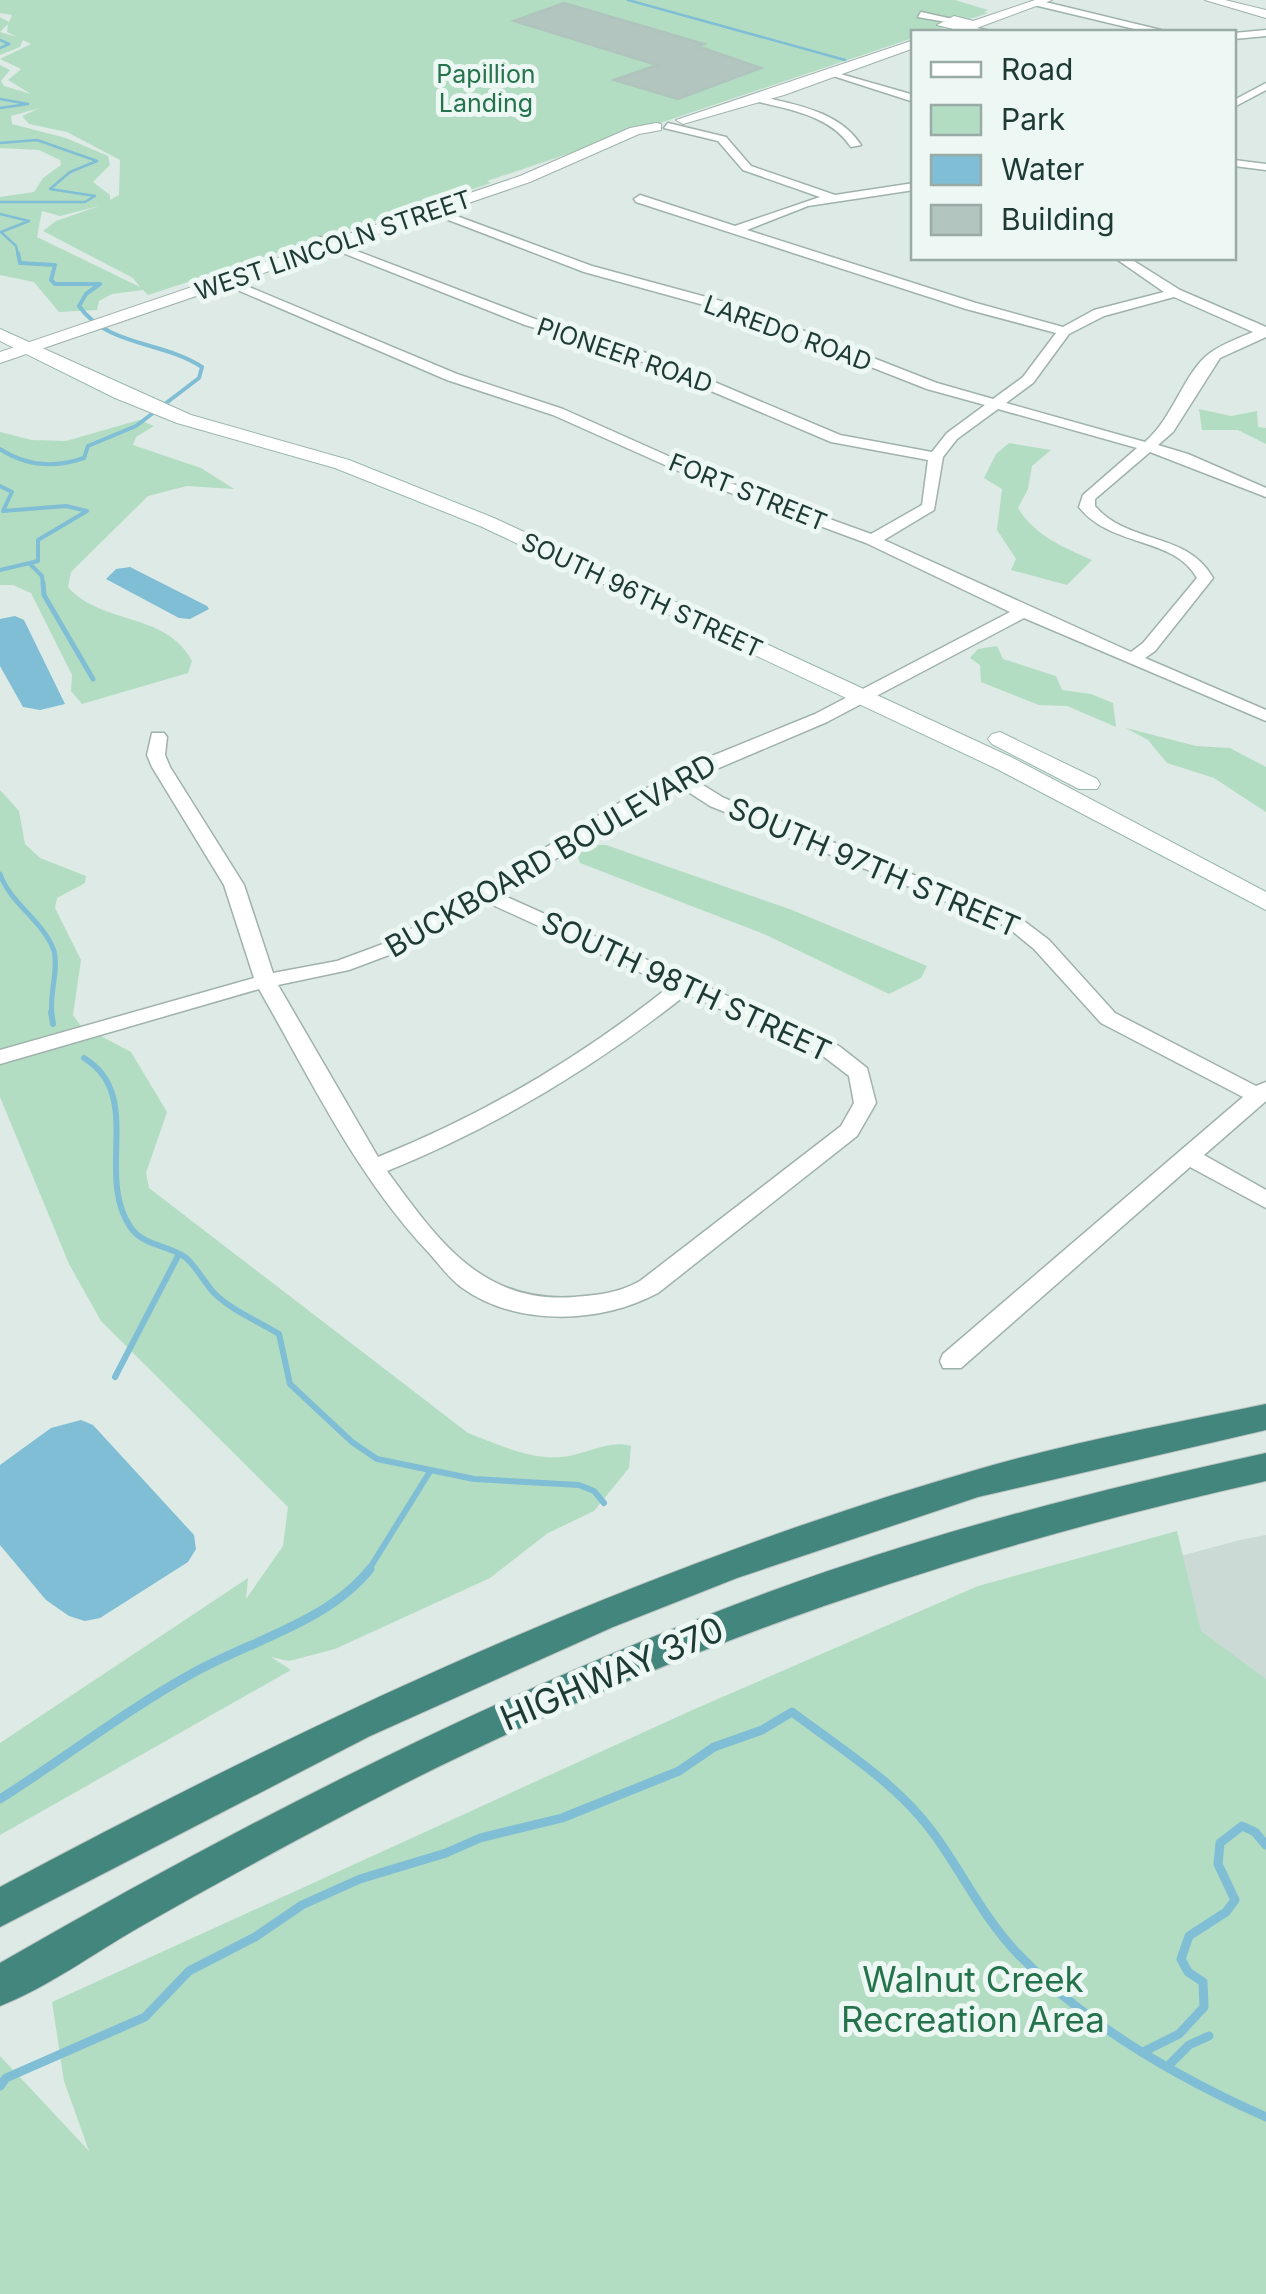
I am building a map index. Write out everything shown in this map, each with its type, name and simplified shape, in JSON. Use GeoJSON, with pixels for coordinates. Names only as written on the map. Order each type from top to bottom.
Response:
{"type":"FeatureCollection","features":[{"type":"Feature","properties":{"kind":"highway","name":"HIGHWAY 370"},"geometry":{"type":"LineString","coordinates":[[0,1908],[287,1755],[440,1683],[637,1599],[979,1483],[1266,1417]]}},
{"type":"Feature","properties":{"kind":"highway","name":"HIGHWAY 370"},"geometry":{"type":"LineString","coordinates":[[0,1986],[216,1862],[374,1780],[621,1668],[792,1600],[1001,1532],[1266,1467]]}},
{"type":"Feature","properties":{"kind":"highway"},"geometry":{"type":"LineString","coordinates":[[0,1925],[72,1869]]}},
{"type":"Feature","properties":{"kind":"main road","name":"SOUTH 96TH STREET"},"geometry":{"type":"LineString","coordinates":[[0,316],[38,345]]}},
{"type":"Feature","properties":{"kind":"main road","name":"SOUTH 96TH STREET"},"geometry":{"type":"LineString","coordinates":[[0,334],[38,345],[131,391],[194,416],[404,486],[871,691],[1046,760],[1207,852],[1266,880]]}},
{"type":"Feature","properties":{"kind":"main road","name":"SOUTH 96TH STREET"},"geometry":{"type":"LineString","coordinates":[[871,691],[1266,902]]}},
{"type":"Feature","properties":{"kind":"street"},"geometry":{"type":"LineString","coordinates":[[1211,0],[1266,14]]}},
{"type":"Feature","properties":{"kind":"street"},"geometry":{"type":"LineString","coordinates":[[962,27],[1041,2],[1149,30]]}},
{"type":"Feature","properties":{"kind":"street"},"geometry":{"type":"LineString","coordinates":[[1236,36],[1266,33]]}},
{"type":"Feature","properties":{"kind":"street","name":"WEST LINCOLN STREET"},"geometry":{"type":"LineString","coordinates":[[0,358],[225,282],[324,243],[431,212],[549,170],[662,119],[758,98],[910,48]]}},
{"type":"Feature","properties":{"kind":"street"},"geometry":{"type":"LineString","coordinates":[[834,73],[911,98]]}},
{"type":"Feature","properties":{"kind":"street"},"geometry":{"type":"LineString","coordinates":[[1239,95],[1266,86]]}},
{"type":"Feature","properties":{"kind":"street"},"geometry":{"type":"LineString","coordinates":[[758,98],[828,122],[852,137],[855,145]]}},
{"type":"Feature","properties":{"kind":"street","name":"WEST LINCOLN STREET"},"geometry":{"type":"LineString","coordinates":[[615,140],[637,117],[688,124],[725,106]]}},
{"type":"Feature","properties":{"kind":"street"},"geometry":{"type":"LineString","coordinates":[[688,124],[722,139],[747,168],[831,197]]}},
{"type":"Feature","properties":{"kind":"street"},"geometry":{"type":"LineString","coordinates":[[1236,162],[1266,167]]}},
{"type":"Feature","properties":{"kind":"street"},"geometry":{"type":"LineString","coordinates":[[732,230],[831,197],[898,193],[911,187]]}},
{"type":"Feature","properties":{"kind":"street"},"geometry":{"type":"LineString","coordinates":[[640,199],[970,306],[1064,330]]}},
{"type":"Feature","properties":{"kind":"street","name":"LAREDO ROAD"},"geometry":{"type":"LineString","coordinates":[[431,212],[588,269],[738,310],[896,374],[1183,457],[1265,492]]}},
{"type":"Feature","properties":{"kind":"street","name":"PIONEER ROAD"},"geometry":{"type":"LineString","coordinates":[[324,243],[513,316],[630,351],[836,439],[936,457]]}},
{"type":"Feature","properties":{"kind":"street"},"geometry":{"type":"LineString","coordinates":[[1124,260],[1175,292],[1265,332]]}},
{"type":"Feature","properties":{"kind":"street","name":"FORT STREET"},"geometry":{"type":"LineString","coordinates":[[225,282],[452,378],[558,412],[717,483],[872,540],[1023,612],[1266,716]]}},
{"type":"Feature","properties":{"kind":"street"},"geometry":{"type":"LineString","coordinates":[[872,540],[929,506],[934,494],[936,457],[952,436],[1028,380],[1064,330],[1099,313],[1175,292]]}},
{"type":"Feature","properties":{"kind":"street"},"geometry":{"type":"LineString","coordinates":[[1132,659],[1149,647],[1205,578],[1194,560],[1101,523],[1087,507],[1088,498],[1168,429],[1215,355],[1265,332]]}},
{"type":"Feature","properties":{"kind":"street","name":"BUCKBOARD BOULEVARD"},"geometry":{"type":"LineString","coordinates":[[0,1057],[265,982],[372,957],[636,801],[871,691],[1023,612]]}},
{"type":"Feature","properties":{"kind":"street"},"geometry":{"type":"LineString","coordinates":[[158,738],[156,754],[161,767],[234,885],[265,982],[373,1168],[438,1143],[509,1108],[652,1012],[684,985]]}},
{"type":"Feature","properties":{"kind":"street","name":"SOUTH 97TH STREET"},"geometry":{"type":"LineString","coordinates":[[680,780],[717,802],[1013,922],[1050,950],[1095,1008],[1108,1018],[1262,1092]]}},
{"type":"Feature","properties":{"kind":"street","name":"SOUTH 98TH STREET"},"geometry":{"type":"LineString","coordinates":[[373,1168],[409,1218],[468,1280],[502,1298],[543,1308],[622,1302],[649,1287],[849,1131],[865,1104],[859,1072],[831,1051],[482,893]]}},
{"type":"Feature","properties":{"kind":"street"},"geometry":{"type":"LineString","coordinates":[[952,1362],[1262,1092]]}},
{"type":"Feature","properties":{"kind":"street"},"geometry":{"type":"LineString","coordinates":[[1190,1157],[1266,1200]]}},
{"type":"Feature","properties":{"kind":"shaded area"},"geometry":{"type":"Polygon","coordinates":[[[1266,1535],[1266,1709],[1057,1589],[1240,1540],[1266,1535]]]}},
{"type":"Feature","properties":{"kind":"green space","name":"Papillion Landing"},"geometry":{"type":"Polygon","coordinates":[[[0,0],[955,0],[988,10],[937,30],[911,30],[911,39],[487,181],[491,183],[148,295],[143,290],[112,294],[99,301],[97,310],[59,312],[34,282],[0,275],[0,197],[34,192],[43,178],[61,165],[60,160],[39,150],[0,148],[0,65],[10,70],[1,81],[4,86],[31,94],[8,80],[21,69],[0,59],[31,44],[23,40],[20,47],[0,55],[0,32],[0,17],[9,22],[12,15],[0,13],[0,0]],[[40,108],[11,116],[12,124],[66,138],[108,156],[110,165],[93,182],[110,195],[110,200],[119,195],[120,160],[67,132],[29,124],[22,116],[40,108]],[[99,206],[60,216],[42,211],[37,237],[140,287],[133,278],[43,231],[56,221],[99,206]]]}},
{"type":"Feature","properties":{"kind":"green space"},"geometry":{"type":"Polygon","coordinates":[[[1199,409],[1231,416],[1257,411],[1258,427],[1266,428],[1266,444],[1238,430],[1202,430],[1199,409]]]}},
{"type":"Feature","properties":{"kind":"green space"},"geometry":{"type":"Polygon","coordinates":[[[139,420],[154,426],[136,437],[133,445],[201,468],[234,489],[187,486],[148,496],[71,572],[68,587],[82,599],[167,634],[192,661],[188,673],[82,704],[71,691],[72,675],[31,593],[13,585],[0,585],[0,432],[32,440],[66,441],[139,420]]]}},
{"type":"Feature","properties":{"kind":"green space"},"geometry":{"type":"Polygon","coordinates":[[[1009,443],[1051,450],[1032,466],[1028,489],[1018,508],[1041,533],[1092,560],[1067,585],[1011,570],[1016,559],[997,530],[1002,489],[984,478],[996,454],[1009,443]]]}},
{"type":"Feature","properties":{"kind":"green space"},"geometry":{"type":"Polygon","coordinates":[[[997,646],[1003,659],[1056,676],[1062,690],[1091,694],[1113,703],[1116,727],[1067,706],[1039,705],[981,682],[980,665],[970,658],[978,649],[997,646]]]}},
{"type":"Feature","properties":{"kind":"green space"},"geometry":{"type":"Polygon","coordinates":[[[1126,728],[1196,746],[1230,748],[1266,767],[1266,812],[1214,778],[1167,763],[1148,740],[1126,728]]]}},
{"type":"Feature","properties":{"kind":"green space"},"geometry":{"type":"Polygon","coordinates":[[[0,790],[19,811],[25,844],[40,858],[86,876],[85,883],[57,898],[55,908],[81,960],[73,1015],[80,1025],[131,1052],[167,1112],[146,1173],[149,1188],[468,1433],[514,1450],[549,1457],[614,1445],[631,1446],[629,1468],[594,1511],[548,1533],[490,1578],[335,1649],[289,1661],[271,1657],[291,1670],[0,1835],[0,1743],[248,1578],[246,1599],[283,1546],[288,1507],[101,1321],[69,1264],[0,1097],[0,790]]]}},
{"type":"Feature","properties":{"kind":"green space"},"geometry":{"type":"Polygon","coordinates":[[[592,845],[606,845],[792,910],[927,966],[921,978],[889,994],[764,934],[580,863],[577,855],[592,845]]]}},
{"type":"Feature","properties":{"kind":"green space","name":"Walnut Creek Recreation Area"},"geometry":{"type":"Polygon","coordinates":[[[1177,1531],[1201,1631],[1266,1679],[1266,2294],[0,2294],[0,2056],[89,2151],[64,2081],[52,2002],[688,1712],[978,1586],[1177,1531]]]}},
{"type":"Feature","properties":{"kind":"water"},"geometry":{"type":"Polygon","coordinates":[[[130,567],[209,609],[190,619],[179,618],[106,579],[116,569],[130,567]]]}},
{"type":"Feature","properties":{"kind":"water"},"geometry":{"type":"Polygon","coordinates":[[[15,616],[24,620],[65,704],[40,710],[23,707],[0,666],[0,619],[15,616]]]}},
{"type":"Feature","properties":{"kind":"water"},"geometry":{"type":"Polygon","coordinates":[[[81,1420],[93,1425],[194,1535],[196,1549],[188,1562],[100,1618],[85,1621],[69,1616],[46,1600],[0,1545],[0,1465],[51,1428],[81,1420]]]}},
{"type":"Feature","properties":{"kind":"building"},"geometry":{"type":"Polygon","coordinates":[[[564,3],[704,44],[697,46],[761,68],[678,99],[614,80],[657,65],[514,21],[564,3]]]}},
{"type":"Feature","properties":{"kind":"waterway"},"geometry":{"type":"LineString","coordinates":[[628,0],[845,60]]}},
{"type":"Feature","properties":{"kind":"waterway"},"geometry":{"type":"LineString","coordinates":[[0,40],[9,44],[0,48]]}},
{"type":"Feature","properties":{"kind":"waterway"},"geometry":{"type":"LineString","coordinates":[[0,99],[28,104],[0,108]]}},
{"type":"Feature","properties":{"kind":"waterway"},"geometry":{"type":"LineString","coordinates":[[0,143],[37,140],[97,161],[70,172],[50,189],[95,196],[85,202],[0,202]]}},
{"type":"Feature","properties":{"kind":"waterway"},"geometry":{"type":"LineString","coordinates":[[0,214],[29,221],[1,232],[16,246],[18,255]]}},
{"type":"Feature","properties":{"kind":"waterway"},"geometry":{"type":"LineString","coordinates":[[0,449],[41,464],[84,458],[88,446],[136,426],[199,378],[202,367],[105,329],[79,306],[86,294],[100,284],[55,284],[51,280],[55,265],[20,263],[18,253]]}},
{"type":"Feature","properties":{"kind":"waterway"},"geometry":{"type":"LineString","coordinates":[[0,486],[12,492],[3,511],[66,506],[87,511],[38,540],[38,561],[0,570]]}},
{"type":"Feature","properties":{"kind":"waterway"},"geometry":{"type":"LineString","coordinates":[[31,565],[42,576],[43,585]]}},
{"type":"Feature","properties":{"kind":"waterway"},"geometry":{"type":"LineString","coordinates":[[43,583],[44,595],[93,679]]}},
{"type":"Feature","properties":{"kind":"waterway"},"geometry":{"type":"LineString","coordinates":[[0,874],[54,951],[52,1014]]}},
{"type":"Feature","properties":{"kind":"waterway"},"geometry":{"type":"LineString","coordinates":[[51,1012],[53,1024]]}},
{"type":"Feature","properties":{"kind":"waterway"},"geometry":{"type":"LineString","coordinates":[[84,1058],[102,1074],[112,1093],[117,1185],[121,1207],[131,1228],[143,1238],[179,1254]]}},
{"type":"Feature","properties":{"kind":"waterway"},"geometry":{"type":"LineString","coordinates":[[115,1377],[179,1254]]}},
{"type":"Feature","properties":{"kind":"waterway"},"geometry":{"type":"LineString","coordinates":[[179,1254],[221,1299],[279,1334],[290,1384],[352,1442],[377,1459],[474,1479],[579,1485],[594,1491],[604,1503]]}},
{"type":"Feature","properties":{"kind":"waterway"},"geometry":{"type":"LineString","coordinates":[[368,1571],[429,1473]]}},
{"type":"Feature","properties":{"kind":"waterway"},"geometry":{"type":"LineString","coordinates":[[0,1799],[168,1687],[311,1617],[353,1587],[370,1569]]}},
{"type":"Feature","properties":{"kind":"waterway"},"geometry":{"type":"LineString","coordinates":[[0,2086],[6,2078],[145,2017],[189,1971],[255,1937],[302,1905],[360,1879],[446,1853],[480,1838],[562,1818],[679,1771],[714,1747],[762,1730],[792,1712],[866,1766],[917,1813],[994,1925],[1045,1981],[1134,2048],[1266,2117]]}},
{"type":"Feature","properties":{"kind":"waterway"},"geometry":{"type":"LineString","coordinates":[[1145,2051],[1179,2034],[1204,2007],[1203,1982],[1188,1972],[1181,1959],[1189,1936],[1226,1912],[1235,1900],[1218,1864],[1220,1843],[1242,1826],[1255,1832],[1266,1845]]}},
{"type":"Feature","properties":{"kind":"waterway"},"geometry":{"type":"LineString","coordinates":[[1169,2065],[1189,2045],[1209,2036]]}}]}
